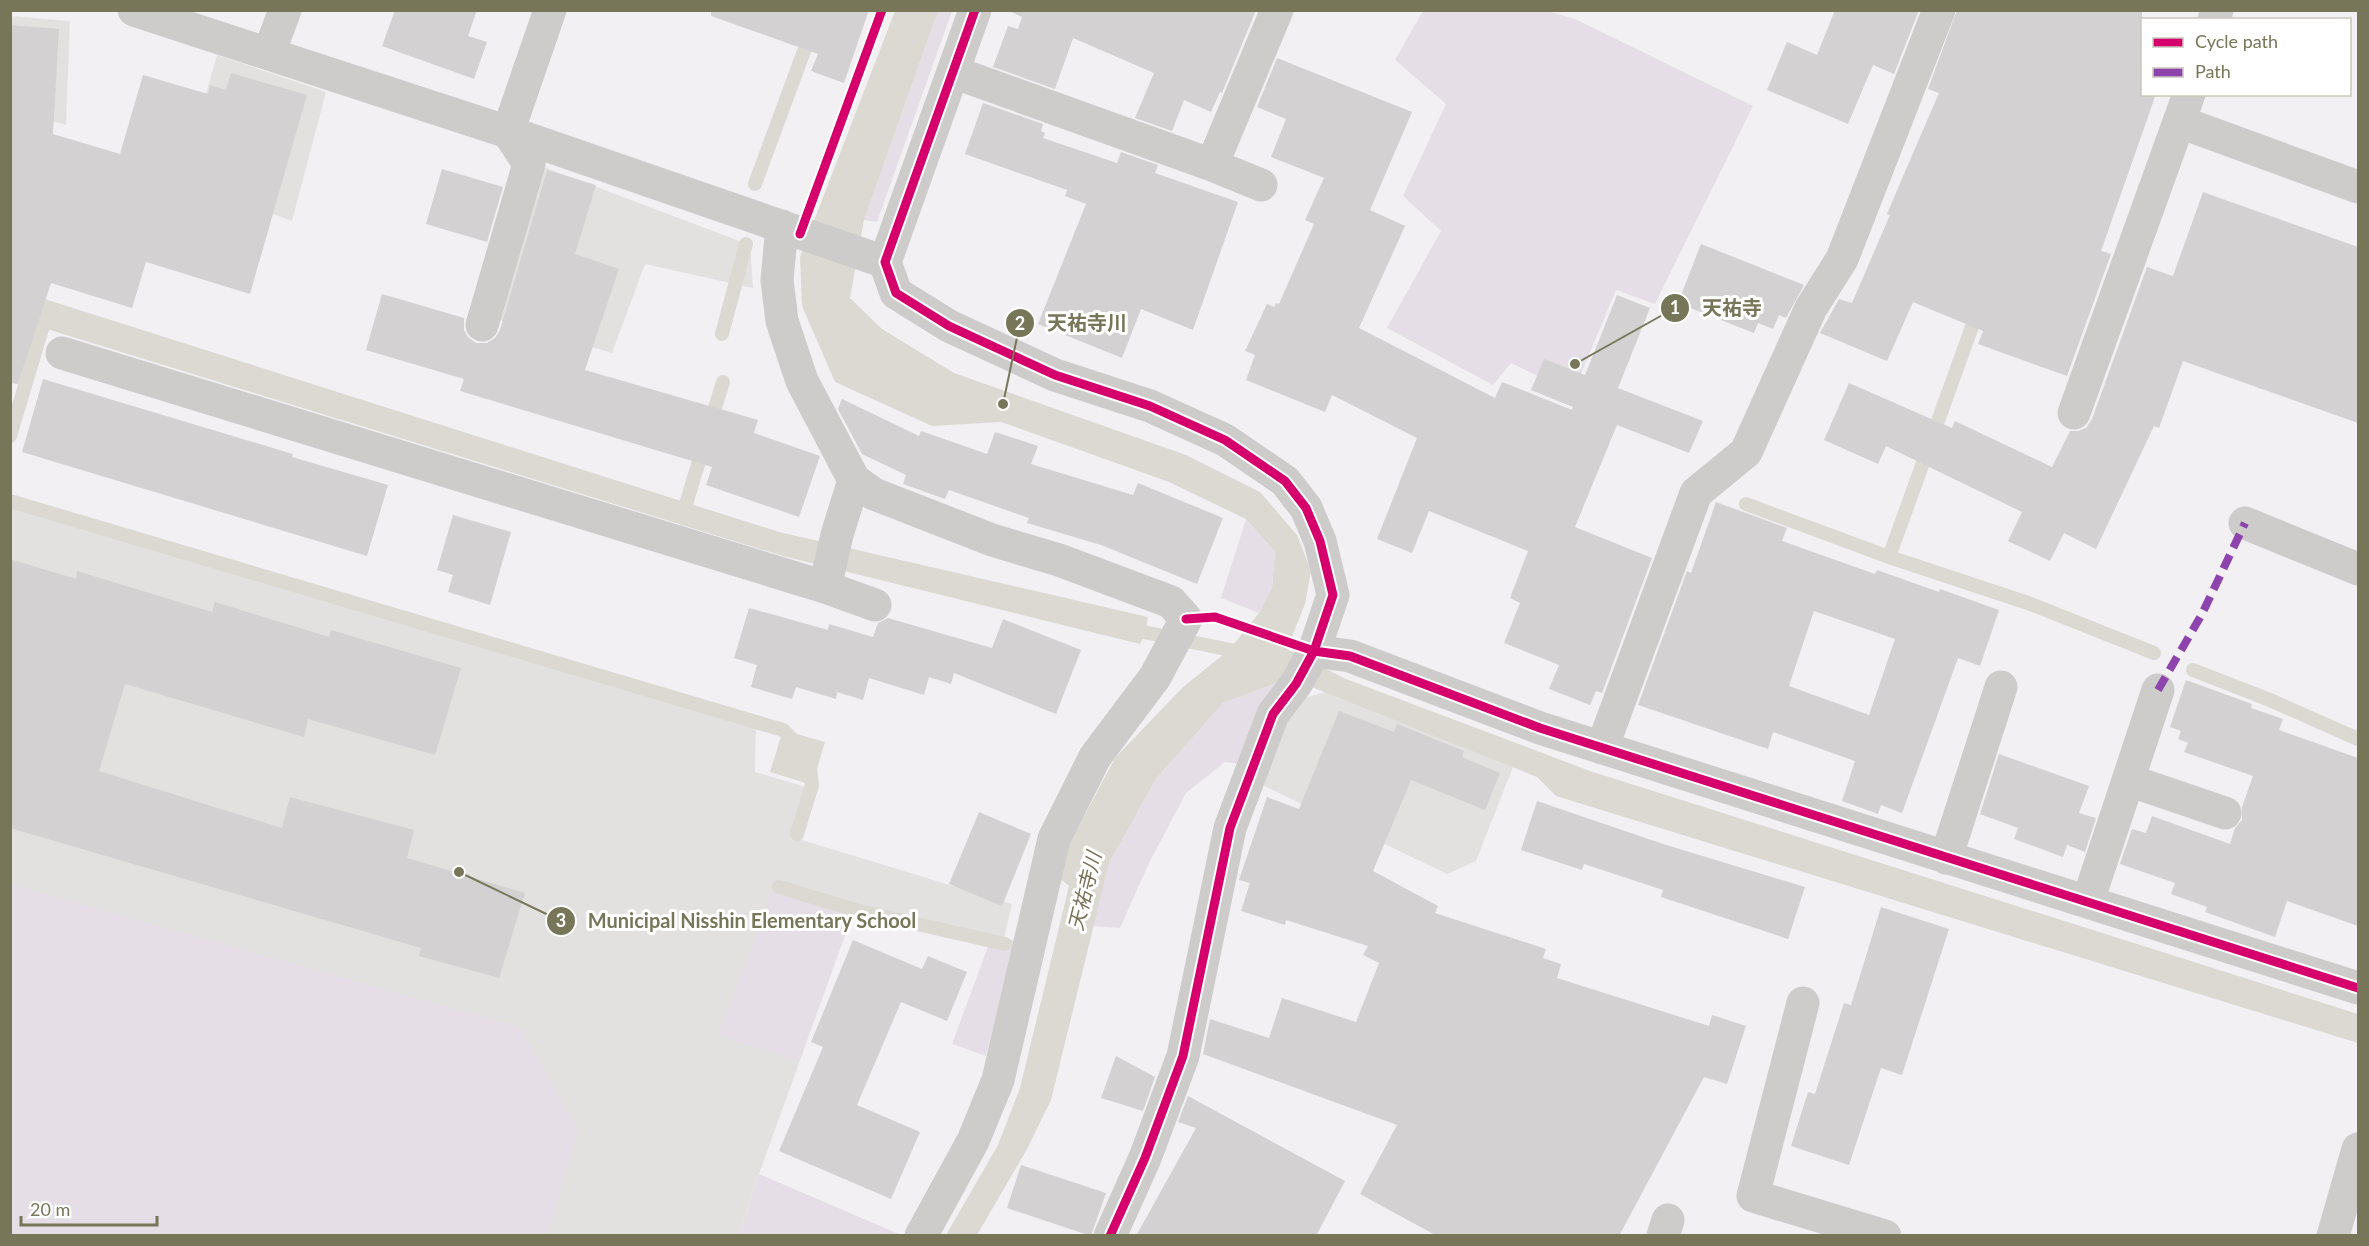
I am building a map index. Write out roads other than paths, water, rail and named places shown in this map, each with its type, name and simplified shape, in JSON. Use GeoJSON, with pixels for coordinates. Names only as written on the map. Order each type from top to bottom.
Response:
{"type":"FeatureCollection","features":[{"type":"Feature","properties":{"kind":"street"},"geometry":{"type":"LineString","coordinates":[[134,10],[508,132],[885,262]]}},
{"type":"Feature","properties":{"kind":"street"},"geometry":{"type":"LineString","coordinates":[[269,53],[285,10]]}},
{"type":"Feature","properties":{"kind":"street"},"geometry":{"type":"LineString","coordinates":[[508,132],[550,10]]}},
{"type":"Feature","properties":{"kind":"street"},"geometry":{"type":"LineString","coordinates":[[975,10],[885,262],[896,293],[949,326],[1055,375],[1150,406],[1225,440],[1285,481],[1306,508],[1311,519],[1320,541],[1333,595],[1314,651],[1296,684],[1273,714],[1230,828],[1183,1056],[1145,1158],[1110,1236]]}},
{"type":"Feature","properties":{"kind":"street"},"geometry":{"type":"LineString","coordinates":[[1212,165],[1278,10]]}},
{"type":"Feature","properties":{"kind":"street"},"geometry":{"type":"LineString","coordinates":[[1602,748],[1696,493],[1746,452],[1811,308],[1842,259],[1939,10]]}},
{"type":"Feature","properties":{"kind":"street"},"geometry":{"type":"LineString","coordinates":[[953,72],[1212,165],[1261,185]]}},
{"type":"Feature","properties":{"kind":"street"},"geometry":{"type":"LineString","coordinates":[[2074,413],[2185,108],[2358,187]]}},
{"type":"Feature","properties":{"kind":"street"},"geometry":{"type":"LineString","coordinates":[[482,325],[529,164],[508,132]]}},
{"type":"Feature","properties":{"kind":"street"},"geometry":{"type":"LineString","coordinates":[[791,230],[777,280],[782,321],[802,381],[854,480],[874,494],[992,540],[1059,560],[1171,602],[1186,619],[1155,677],[1095,757],[1054,839],[999,1080],[973,1141],[921,1236]]}},
{"type":"Feature","properties":{"kind":"street"},"geometry":{"type":"LineString","coordinates":[[62,353],[825,587],[875,605]]}},
{"type":"Feature","properties":{"kind":"street"},"geometry":{"type":"LineString","coordinates":[[825,587],[837,535],[854,480]]}},
{"type":"Feature","properties":{"kind":"street"},"geometry":{"type":"LineString","coordinates":[[2245,523],[2358,569]]}},
{"type":"Feature","properties":{"kind":"street"},"geometry":{"type":"LineString","coordinates":[[1314,651],[1350,656],[1540,728],[2358,988]]}},
{"type":"Feature","properties":{"kind":"street"},"geometry":{"type":"LineString","coordinates":[[1946,858],[2001,687]]}},
{"type":"Feature","properties":{"kind":"street"},"geometry":{"type":"LineString","coordinates":[[2088,901],[2158,690]]}},
{"type":"Feature","properties":{"kind":"street"},"geometry":{"type":"LineString","coordinates":[[2128,780],[2225,813]]}},
{"type":"Feature","properties":{"kind":"street"},"geometry":{"type":"LineString","coordinates":[[1803,1003],[1753,1196],[1885,1236]]}},
{"type":"Feature","properties":{"kind":"street"},"geometry":{"type":"LineString","coordinates":[[2342,1231],[2358,1149]]}},
{"type":"Feature","properties":{"kind":"water"},"geometry":{"type":"Polygon","coordinates":[[[895,11],[938,11],[864,220],[850,298],[882,329],[954,373],[1186,455],[1260,492],[1297,535],[1311,571],[1305,604],[1287,649],[1346,679],[1590,771],[2358,1014],[2358,1043],[1556,796],[1537,777],[1289,678],[1223,703],[1156,779],[1109,863],[1051,1100],[1027,1149],[977,1235],[946,1235],[998,1145],[1020,1088],[1069,886],[1059,878],[1069,845],[1115,758],[1183,687],[1229,650],[1259,613],[1272,588],[1275,552],[1246,519],[1169,482],[1001,422],[932,426],[835,382],[802,306],[800,257],[895,11]]]}},
{"type":"Feature","properties":{"kind":"water"},"geometry":{"type":"Polygon","coordinates":[[[10,288],[779,532],[1148,617],[1145,633],[1140,644],[783,556],[11,318],[10,288]]]}},
{"type":"Feature","properties":{"kind":"water"},"geometry":{"type":"Polygon","coordinates":[[[783,730],[825,742],[812,785],[770,772],[783,730]]]}},
{"type":"Feature","properties":{"kind":"waterway"},"geometry":{"type":"LineString","coordinates":[[755,184],[811,32]]}},
{"type":"Feature","properties":{"kind":"waterway"},"geometry":{"type":"LineString","coordinates":[[722,334],[746,244]]}},
{"type":"Feature","properties":{"kind":"waterway"},"geometry":{"type":"LineString","coordinates":[[1978,310],[1889,557],[2028,603],[2154,653]]}},
{"type":"Feature","properties":{"kind":"waterway"},"geometry":{"type":"LineString","coordinates":[[10,436],[47,312]]}},
{"type":"Feature","properties":{"kind":"waterway"},"geometry":{"type":"LineString","coordinates":[[710,424],[723,382]]}},
{"type":"Feature","properties":{"kind":"waterway"},"geometry":{"type":"LineString","coordinates":[[683,514],[703,448]]}},
{"type":"Feature","properties":{"kind":"waterway"},"geometry":{"type":"LineString","coordinates":[[10,501],[783,730],[795,742]]}},
{"type":"Feature","properties":{"kind":"waterway"},"geometry":{"type":"LineString","coordinates":[[1746,504],[1889,557]]}},
{"type":"Feature","properties":{"kind":"waterway"},"geometry":{"type":"LineString","coordinates":[[1129,629],[1245,653]]}},
{"type":"Feature","properties":{"kind":"waterway"},"geometry":{"type":"LineString","coordinates":[[2193,670],[2270,700],[2358,739]]}},
{"type":"Feature","properties":{"kind":"waterway"},"geometry":{"type":"LineString","coordinates":[[797,834],[812,785],[810,767]]}},
{"type":"Feature","properties":{"kind":"waterway"},"geometry":{"type":"LineString","coordinates":[[779,887],[859,911],[1005,944]]}},
{"type":"Feature","properties":{"kind":"place","name":"天祐寺"},"geometry":{"type":"Point","coordinates":[1575,364]}},
{"type":"Feature","properties":{"kind":"place","name":"天祐寺川"},"geometry":{"type":"Point","coordinates":[1003,404]}},
{"type":"Feature","properties":{"kind":"place","name":"Municipal Nisshin Elementary School"},"geometry":{"type":"Point","coordinates":[459,872]}}]}
